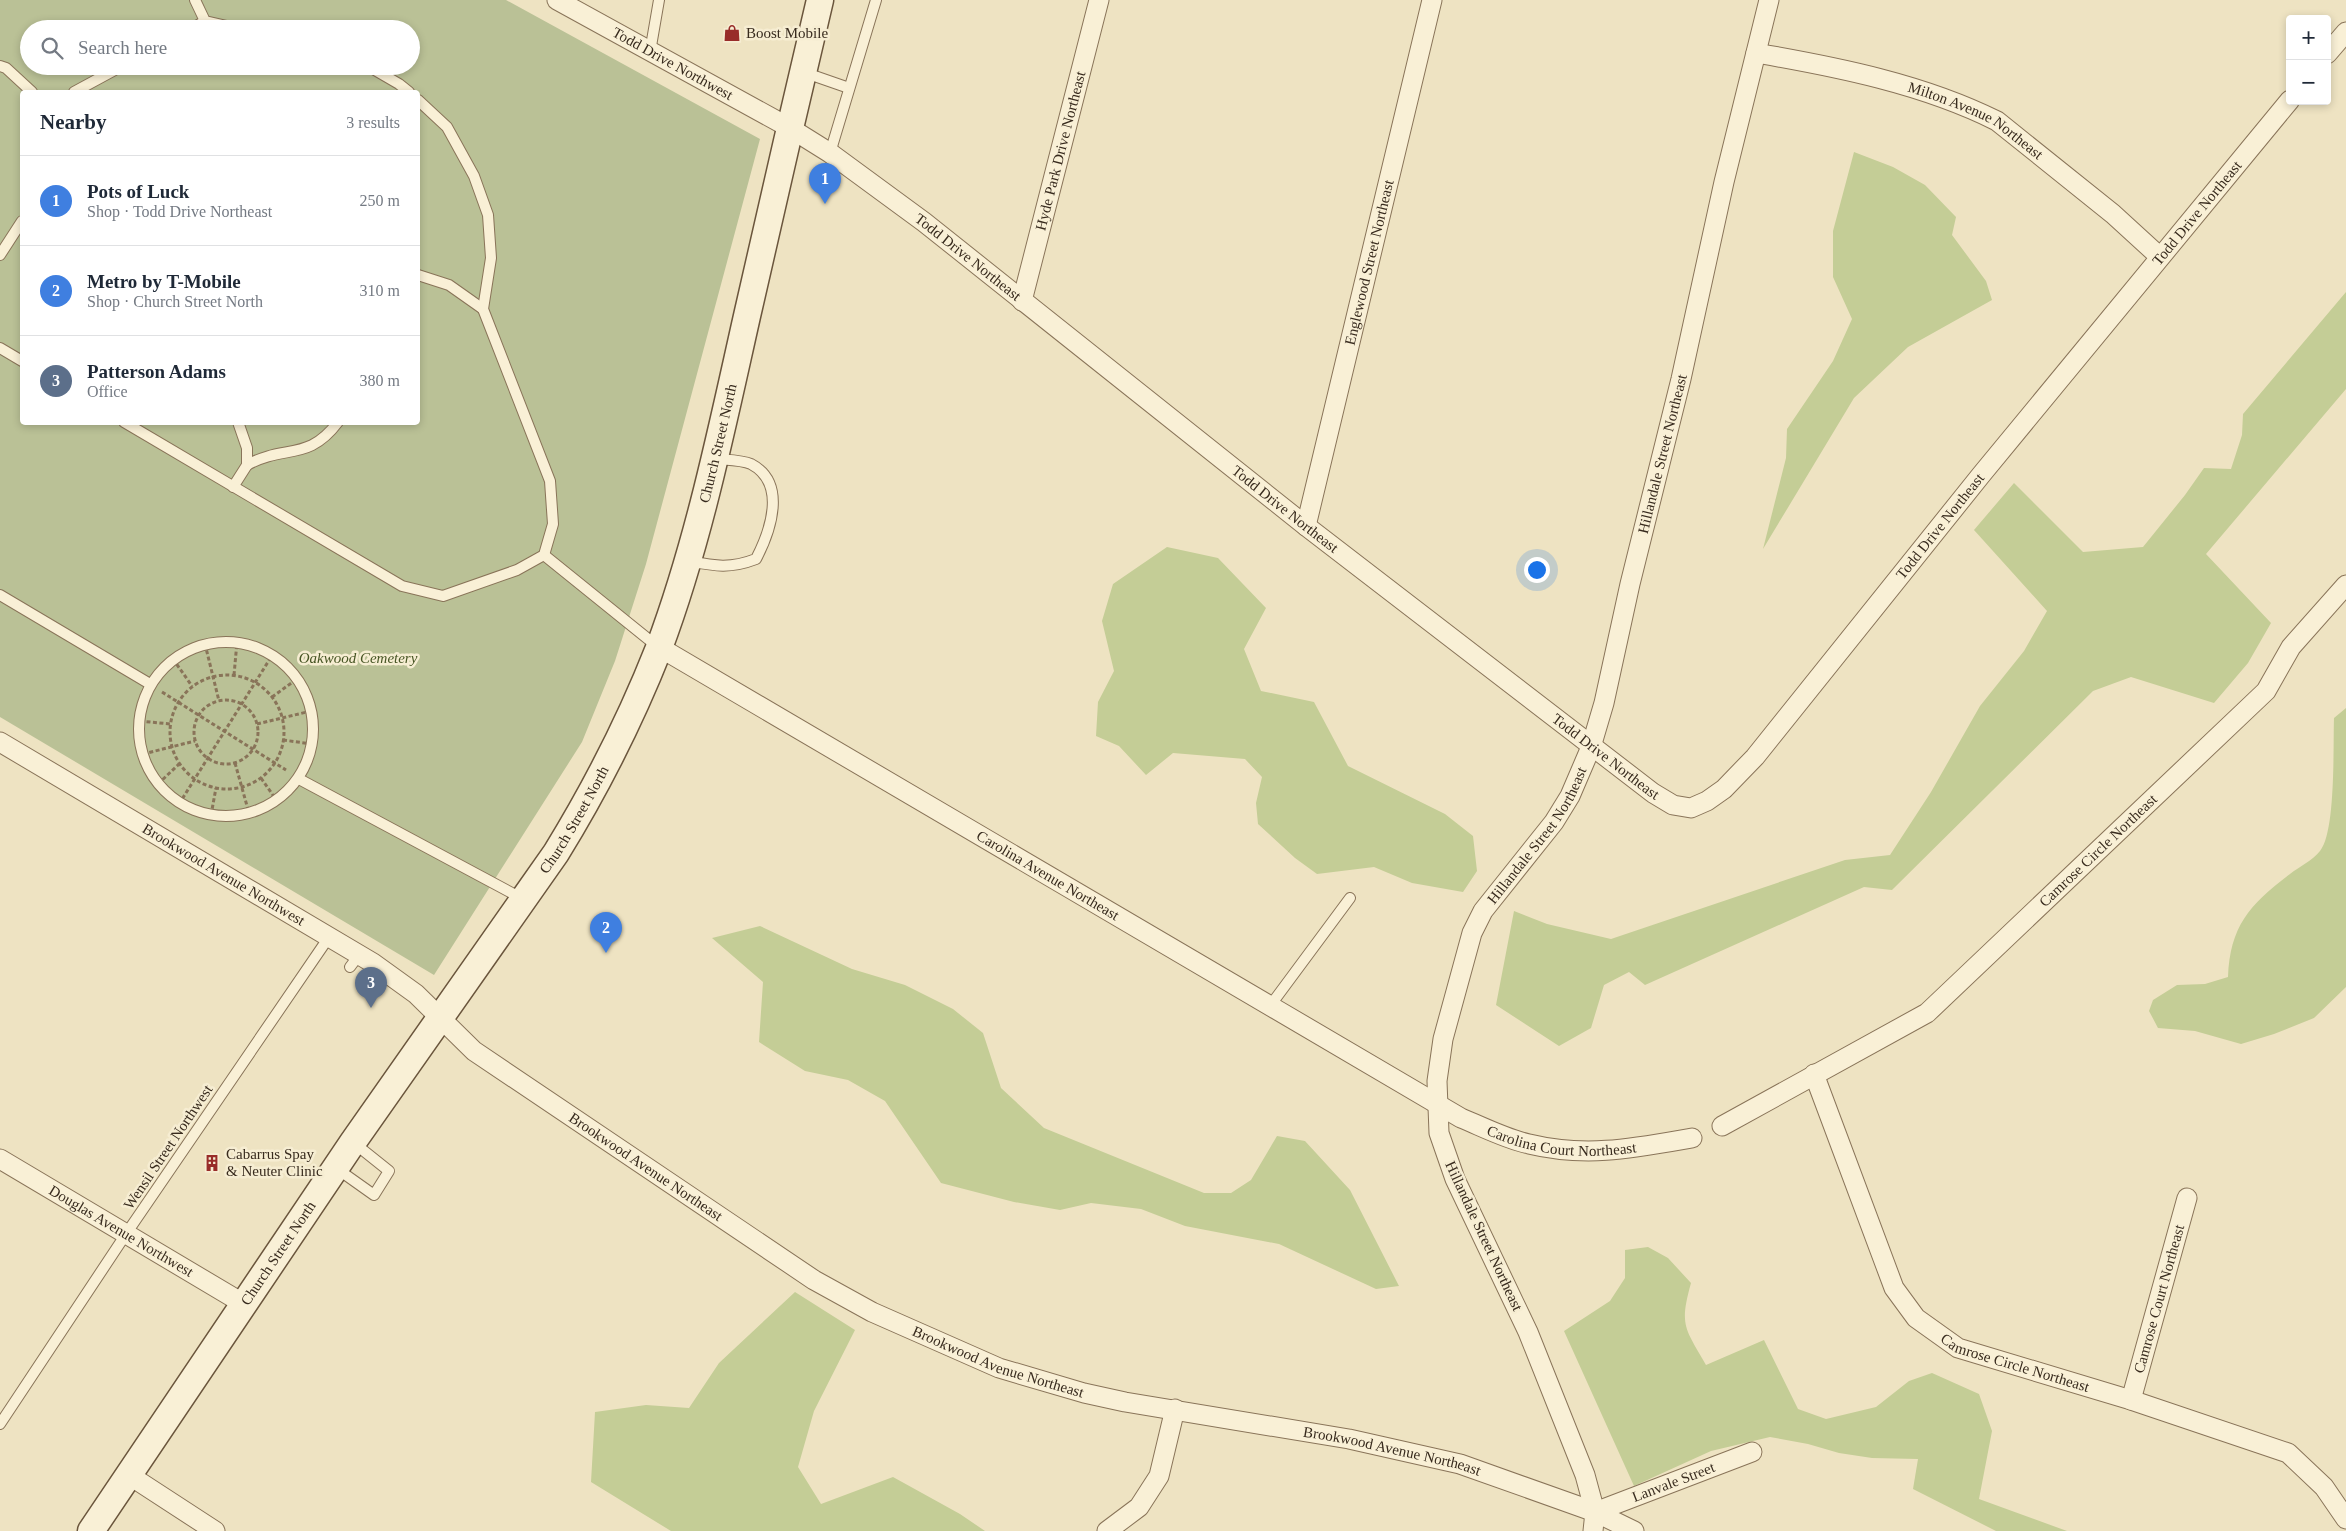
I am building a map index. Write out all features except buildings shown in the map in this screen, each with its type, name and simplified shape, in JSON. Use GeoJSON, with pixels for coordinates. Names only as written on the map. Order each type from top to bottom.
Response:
{"type":"FeatureCollection","features":[{"type":"Feature","properties":{"kind":"main road","name":"Church Street North"},"geometry":{"type":"LineString","coordinates":[[92,1531],[353,1142],[556,853],[583,810],[616,746],[659,647],[687,561],[714,459],[820,0]]}},
{"type":"Feature","properties":{"kind":"street","name":"Todd Drive Northwest"},"geometry":{"type":"LineString","coordinates":[[556,0],[790,128]]}},
{"type":"Feature","properties":{"kind":"street","name":"Hyde Park Drive Northeast"},"geometry":{"type":"LineString","coordinates":[[1022,301],[1099,0]]}},
{"type":"Feature","properties":{"kind":"street","name":"Englewood Street Northeast"},"geometry":{"type":"LineString","coordinates":[[1306,526],[1432,0]]}},
{"type":"Feature","properties":{"kind":"street","name":"Hillandale Street Northeast"},"geometry":{"type":"LineString","coordinates":[[1593,1531],[1595,1512],[1585,1475],[1528,1332],[1455,1179],[1439,1133],[1437,1081],[1443,1039],[1472,933],[1483,911],[1554,822],[1570,796],[1592,747],[1681,379],[1724,182],[1769,0]]}},
{"type":"Feature","properties":{"kind":"street"},"geometry":{"type":"LineString","coordinates":[[2331,49],[2346,32]]}},
{"type":"Feature","properties":{"kind":"street","name":"Milton Avenue Northeast"},"geometry":{"type":"LineString","coordinates":[[1756,53],[1807,62],[1908,87],[1984,115],[2028,144],[2113,214],[2160,257]]}},
{"type":"Feature","properties":{"kind":"street","name":"Todd Drive Northeast"},"geometry":{"type":"LineString","coordinates":[[790,128],[830,153],[924,222],[1306,526],[1592,747],[1653,793],[1673,804],[1691,808],[1708,801],[1724,789],[1754,757],[2286,105]]}},
{"type":"Feature","properties":{"kind":"street","name":"Camrose Circle Northeast"},"geometry":{"type":"LineString","coordinates":[[1722,1126],[1927,1013],[2266,691],[2291,647],[2346,585]]}},
{"type":"Feature","properties":{"kind":"street","name":"Carolina Avenue Northeast"},"geometry":{"type":"LineString","coordinates":[[659,647],[1438,1105]]}},
{"type":"Feature","properties":{"kind":"street","name":"Brookwood Avenue Northwest"},"geometry":{"type":"LineString","coordinates":[[0,742],[329,937],[354,961],[416,994],[441,1017]]}},
{"type":"Feature","properties":{"kind":"street","name":"Brookwood Avenue Northeast"},"geometry":{"type":"LineString","coordinates":[[441,1017],[474,1051],[814,1280],[872,1312],[1000,1368],[1084,1393],[1349,1439],[1460,1464],[1595,1512],[1634,1531]]}},
{"type":"Feature","properties":{"kind":"street","name":"Camrose Circle Northeast"},"geometry":{"type":"LineString","coordinates":[[1814,1074],[1894,1288],[1916,1318],[1958,1348],[2131,1400],[2288,1452],[2324,1487],[2346,1519]]}},
{"type":"Feature","properties":{"kind":"street","name":"Carolina Court Northeast"},"geometry":{"type":"LineString","coordinates":[[1438,1105],[1461,1118],[1528,1144],[1561,1150],[1616,1151],[1692,1138]]}},
{"type":"Feature","properties":{"kind":"street","name":"Douglas Avenue Northwest"},"geometry":{"type":"LineString","coordinates":[[0,1159],[244,1304]]}},
{"type":"Feature","properties":{"kind":"street","name":"Camrose Court Northeast"},"geometry":{"type":"LineString","coordinates":[[2131,1400],[2187,1198]]}},
{"type":"Feature","properties":{"kind":"street"},"geometry":{"type":"LineString","coordinates":[[1108,1531],[1139,1507],[1159,1476],[1175,1409]]}},
{"type":"Feature","properties":{"kind":"street","name":"Lanvale Street"},"geometry":{"type":"LineString","coordinates":[[1595,1512],[1752,1452]]}},
{"type":"Feature","properties":{"kind":"street"},"geometry":{"type":"LineString","coordinates":[[129,1475],[215,1531]]}},
{"type":"Feature","properties":{"kind":"lane"},"geometry":{"type":"LineString","coordinates":[[195,0],[205,20]]}},
{"type":"Feature","properties":{"kind":"lane"},"geometry":{"type":"LineString","coordinates":[[650,52],[659,0]]}},
{"type":"Feature","properties":{"kind":"lane"},"geometry":{"type":"LineString","coordinates":[[830,153],[876,0]]}},
{"type":"Feature","properties":{"kind":"lane"},"geometry":{"type":"LineString","coordinates":[[0,66],[6,68],[30,90]]}},
{"type":"Feature","properties":{"kind":"lane"},"geometry":{"type":"LineString","coordinates":[[803,72],[850,88]]}},
{"type":"Feature","properties":{"kind":"lane"},"geometry":{"type":"LineString","coordinates":[[78,90],[105,75]]}},
{"type":"Feature","properties":{"kind":"lane"},"geometry":{"type":"LineString","coordinates":[[384,75],[406,90]]}},
{"type":"Feature","properties":{"kind":"lane"},"geometry":{"type":"LineString","coordinates":[[129,425],[402,586],[443,596],[517,570],[544,555],[553,524],[550,481],[483,309],[492,258],[488,215],[474,176],[447,127],[420,102]]}},
{"type":"Feature","properties":{"kind":"lane"},"geometry":{"type":"LineString","coordinates":[[0,255],[20,224]]}},
{"type":"Feature","properties":{"kind":"lane"},"geometry":{"type":"LineString","coordinates":[[420,276],[449,285],[483,309]]}},
{"type":"Feature","properties":{"kind":"lane"},"geometry":{"type":"LineString","coordinates":[[0,348],[20,361]]}},
{"type":"Feature","properties":{"kind":"lane"},"geometry":{"type":"LineString","coordinates":[[233,487],[247,465],[247,448],[239,425]]}},
{"type":"Feature","properties":{"kind":"lane"},"geometry":{"type":"LineString","coordinates":[[247,465],[274,453],[295,452],[313,447],[328,436],[336,425]]}},
{"type":"Feature","properties":{"kind":"lane"},"geometry":{"type":"LineString","coordinates":[[687,561],[717,567],[738,566],[756,558],[767,537],[773,503],[772,487],[766,475],[750,463],[714,459]]}},
{"type":"Feature","properties":{"kind":"lane"},"geometry":{"type":"LineString","coordinates":[[544,555],[659,647]]}},
{"type":"Feature","properties":{"kind":"lane"},"geometry":{"type":"LineString","coordinates":[[0,596],[150,684]]}},
{"type":"Feature","properties":{"kind":"lane"},"geometry":{"type":"LineString","coordinates":[[219,641],[247,643],[273,654],[298,679],[308,698],[314,725],[311,753],[299,779],[277,801],[258,812],[249,814],[231,817],[204,814],[179,804],[158,784],[142,754],[139,736],[140,709],[150,684],[173,659],[192,648],[205,644],[219,641]]}},
{"type":"Feature","properties":{"kind":"lane"},"geometry":{"type":"LineString","coordinates":[[299,779],[524,900]]}},
{"type":"Feature","properties":{"kind":"lane"},"geometry":{"type":"LineString","coordinates":[[1270,1006],[1350,898]]}},
{"type":"Feature","properties":{"kind":"lane","name":"Wensil Street Northwest"},"geometry":{"type":"LineString","coordinates":[[0,1424],[126,1234],[329,937]]}},
{"type":"Feature","properties":{"kind":"lane"},"geometry":{"type":"LineString","coordinates":[[336,1168],[374,1194],[390,1171],[353,1142]]}},
{"type":"Feature","properties":{"kind":"path"},"geometry":{"type":"LineString","coordinates":[[234,675],[237,642]]}},
{"type":"Feature","properties":{"kind":"path"},"geometry":{"type":"LineString","coordinates":[[205,644],[219,701]]}},
{"type":"Feature","properties":{"kind":"path"},"geometry":{"type":"LineString","coordinates":[[179,804],[273,654]]}},
{"type":"Feature","properties":{"kind":"path"},"geometry":{"type":"LineString","coordinates":[[173,659],[192,686]]}},
{"type":"Feature","properties":{"kind":"path"},"geometry":{"type":"LineString","coordinates":[[234,675],[255,682],[272,697],[282,718],[283,740],[275,763],[260,778],[242,788],[216,788],[194,779],[179,764],[171,747],[170,724],[178,702],[192,686],[213,676],[234,675]]}},
{"type":"Feature","properties":{"kind":"path"},"geometry":{"type":"LineString","coordinates":[[272,697],[298,679]]}},
{"type":"Feature","properties":{"kind":"path"},"geometry":{"type":"LineString","coordinates":[[150,684],[299,779]]}},
{"type":"Feature","properties":{"kind":"path"},"geometry":{"type":"LineString","coordinates":[[234,700],[242,704],[251,711],[257,724],[258,740],[253,750],[247,757],[235,763],[218,764],[208,758],[195,741],[195,724],[199,715],[205,707],[219,701],[234,700]]}},
{"type":"Feature","properties":{"kind":"path"},"geometry":{"type":"LineString","coordinates":[[257,724],[311,711]]}},
{"type":"Feature","properties":{"kind":"path"},"geometry":{"type":"LineString","coordinates":[[140,721],[170,724]]}},
{"type":"Feature","properties":{"kind":"path"},"geometry":{"type":"LineString","coordinates":[[283,740],[312,744]]}},
{"type":"Feature","properties":{"kind":"path"},"geometry":{"type":"LineString","coordinates":[[142,754],[195,741]]}},
{"type":"Feature","properties":{"kind":"path"},"geometry":{"type":"LineString","coordinates":[[235,763],[249,814]]}},
{"type":"Feature","properties":{"kind":"path"},"geometry":{"type":"LineString","coordinates":[[158,784],[179,764]]}},
{"type":"Feature","properties":{"kind":"path"},"geometry":{"type":"LineString","coordinates":[[260,778],[277,801]]}},
{"type":"Feature","properties":{"kind":"path"},"geometry":{"type":"LineString","coordinates":[[211,815],[216,788]]}},
{"type":"Feature","properties":{"kind":"green space","name":"Oakwood Cemetery"},"geometry":{"type":"Polygon","coordinates":[[[0,0],[506,0],[760,139],[646,564],[615,661],[582,742],[434,975],[0,717],[0,0]]]}},
{"type":"Feature","properties":{"kind":"green space"},"geometry":{"type":"Polygon","coordinates":[[[1854,152],[1893,167],[1925,185],[1956,217],[1952,235],[1986,281],[1992,300],[1908,347],[1854,398],[1763,549],[1786,458],[1787,429],[1833,361],[1852,319],[1833,277],[1833,231],[1854,152]]]}},
{"type":"Feature","properties":{"kind":"green space"},"geometry":{"type":"Polygon","coordinates":[[[2346,292],[2346,389],[2206,554],[2271,623],[2248,663],[2214,703],[2131,677],[2093,691],[1892,890],[1864,887],[1645,985],[1629,972],[1604,985],[1591,1028],[1559,1046],[1496,1005],[1514,911],[1547,924],[1611,939],[1845,860],[1890,855],[1931,792],[1980,706],[2024,651],[2047,611],[1974,530],[2014,483],[2083,552],[2143,547],[2204,468],[2231,469],[2242,435],[2243,414],[2346,292]]]}},
{"type":"Feature","properties":{"kind":"green space"},"geometry":{"type":"Polygon","coordinates":[[[1167,547],[1218,558],[1266,608],[1244,649],[1261,691],[1314,702],[1348,766],[1445,814],[1473,836],[1477,871],[1463,892],[1412,883],[1374,867],[1317,874],[1295,858],[1258,824],[1256,803],[1262,777],[1245,759],[1173,753],[1146,775],[1119,746],[1096,736],[1098,702],[1114,671],[1102,621],[1113,584],[1167,547]]]}},
{"type":"Feature","properties":{"kind":"green space"},"geometry":{"type":"Polygon","coordinates":[[[2346,708],[2346,987],[2314,1018],[2274,1034],[2241,1044],[2195,1031],[2158,1028],[2149,1011],[2153,1000],[2177,985],[2205,984],[2228,977],[2233,944],[2238,930],[2253,906],[2276,885],[2320,851],[2329,826],[2331,808],[2334,718],[2346,708]]]}},
{"type":"Feature","properties":{"kind":"green space"},"geometry":{"type":"Polygon","coordinates":[[[760,926],[852,969],[905,985],[953,1009],[983,1033],[1001,1088],[1044,1128],[1204,1193],[1231,1193],[1251,1180],[1277,1136],[1305,1141],[1350,1190],[1399,1286],[1376,1289],[1279,1244],[1185,1226],[1141,1209],[1091,1203],[1060,1210],[1014,1202],[941,1183],[885,1101],[848,1080],[805,1071],[759,1042],[763,982],[712,938],[760,926]]]}},
{"type":"Feature","properties":{"kind":"green space"},"geometry":{"type":"Polygon","coordinates":[[[1648,1247],[1668,1258],[1691,1283],[1685,1309],[1686,1326],[1693,1343],[1706,1365],[1764,1340],[1798,1409],[1826,1419],[1876,1407],[1909,1381],[1932,1373],[1979,1394],[1992,1431],[1979,1499],[2067,1531],[1996,1531],[1913,1489],[1918,1459],[1872,1458],[1839,1453],[1808,1444],[1770,1437],[1711,1451],[1634,1486],[1564,1331],[1610,1301],[1625,1278],[1625,1250],[1648,1247]]]}},
{"type":"Feature","properties":{"kind":"green space"},"geometry":{"type":"Polygon","coordinates":[[[795,1292],[855,1330],[814,1411],[798,1467],[821,1504],[893,1477],[960,1514],[985,1531],[671,1531],[591,1482],[595,1412],[646,1405],[689,1408],[719,1363],[795,1292]]]}},
{"type":"Feature","properties":{"kind":"place","name":"Boost Mobile"},"geometry":{"type":"Point","coordinates":[732,33]}},
{"type":"Feature","properties":{"kind":"place","name":"Pots of Luck"},"geometry":{"type":"Point","coordinates":[825,204]}},
{"type":"Feature","properties":{"kind":"place","name":"Metro by T-Mobile"},"geometry":{"type":"Point","coordinates":[606,953]}},
{"type":"Feature","properties":{"kind":"place","name":"Patterson Adams"},"geometry":{"type":"Point","coordinates":[371,1008]}},
{"type":"Feature","properties":{"kind":"place","name":"Cabarrus Spay & Neuter Clinic"},"geometry":{"type":"Point","coordinates":[212,1163]}}]}
